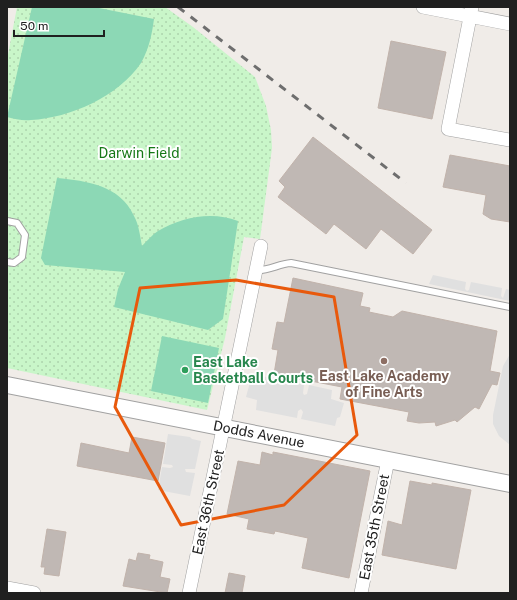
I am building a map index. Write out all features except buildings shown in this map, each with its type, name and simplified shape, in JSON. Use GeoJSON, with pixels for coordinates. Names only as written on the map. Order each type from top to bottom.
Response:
{"type":"FeatureCollection","features":[{"type":"Feature","properties":{"kind":"street"},"geometry":{"type":"LineString","coordinates":[[423,7],[471,12],[510,24]]}},
{"type":"Feature","properties":{"kind":"street"},"geometry":{"type":"LineString","coordinates":[[471,12],[448,129],[510,140]]}},
{"type":"Feature","properties":{"kind":"street","name":"East 36th Street"},"geometry":{"type":"LineString","coordinates":[[189,593],[261,246]]}},
{"type":"Feature","properties":{"kind":"street","name":"Dodds Avenue"},"geometry":{"type":"LineString","coordinates":[[7,385],[510,484]]}},
{"type":"Feature","properties":{"kind":"street","name":"East 35th Street"},"geometry":{"type":"LineString","coordinates":[[361,593],[388,460]]}},
{"type":"Feature","properties":{"kind":"street"},"geometry":{"type":"LineString","coordinates":[[7,588],[34,593]]}},
{"type":"Feature","properties":{"kind":"lane"},"geometry":{"type":"LineString","coordinates":[[7,221],[17,223],[26,235],[22,257],[14,263],[7,262]]}},
{"type":"Feature","properties":{"kind":"lane"},"geometry":{"type":"LineString","coordinates":[[256,270],[267,270],[283,263],[291,263],[510,307]]}},
{"type":"Feature","properties":{"kind":"highlighted area"},"geometry":{"type":"Polygon","coordinates":[[[236,280],[334,297],[357,435],[284,505],[181,525],[115,407],[140,288],[236,280]]]}},
{"type":"Feature","properties":{"kind":"green space","name":"Darwin Field"},"geometry":{"type":"Polygon","coordinates":[[[17,7],[165,7],[193,27],[255,77],[266,106],[271,130],[272,148],[260,239],[244,237],[225,338],[207,410],[7,368],[7,60],[17,7]]]}},
{"type":"Feature","properties":{"kind":"green space"},"geometry":{"type":"Polygon","coordinates":[[[32,7],[94,7],[154,19],[148,47],[141,63],[132,75],[120,86],[92,103],[62,115],[46,118],[25,120],[7,117],[32,7]]]}},
{"type":"Feature","properties":{"kind":"green space"},"geometry":{"type":"Polygon","coordinates":[[[57,178],[102,186],[120,197],[136,219],[142,246],[158,231],[187,219],[218,216],[238,221],[223,319],[208,330],[114,307],[118,289],[125,272],[45,265],[41,258],[57,178]]]}},
{"type":"Feature","properties":{"kind":"green space","name":"East Lake Basketball Courts"},"geometry":{"type":"Polygon","coordinates":[[[162,336],[219,348],[208,403],[151,391],[162,336]]]}},
{"type":"Feature","properties":{"kind":"shaded area"},"geometry":{"type":"Polygon","coordinates":[[[433,275],[466,282],[465,289],[467,291],[469,290],[471,282],[502,288],[501,296],[503,298],[506,289],[510,290],[510,301],[429,284],[433,275]]]}},
{"type":"Feature","properties":{"kind":"shaded area"},"geometry":{"type":"Polygon","coordinates":[[[510,354],[510,445],[499,436],[493,424],[493,415],[503,366],[510,354]]]}},
{"type":"Feature","properties":{"kind":"shaded area"},"geometry":{"type":"Polygon","coordinates":[[[262,376],[304,385],[304,395],[307,394],[309,385],[332,390],[331,399],[344,403],[340,417],[337,418],[335,426],[301,419],[303,412],[301,409],[298,411],[297,418],[256,410],[257,400],[246,397],[250,382],[259,385],[262,376]]]}},
{"type":"Feature","properties":{"kind":"shaded area"},"geometry":{"type":"Polygon","coordinates":[[[168,434],[190,437],[201,441],[195,469],[185,469],[186,472],[195,473],[190,496],[158,490],[162,467],[173,467],[172,465],[163,464],[168,434]]]}},
{"type":"Feature","properties":{"kind":"railway"},"geometry":{"type":"LineString","coordinates":[[178,7],[406,183]]}},
{"type":"Feature","properties":{"kind":"place","name":"East Lake Academy of Fine Arts"},"geometry":{"type":"Point","coordinates":[384,361]}},
{"type":"Feature","properties":{"kind":"place","name":"East Lake Basketball Courts"},"geometry":{"type":"Point","coordinates":[185,370]}}]}
